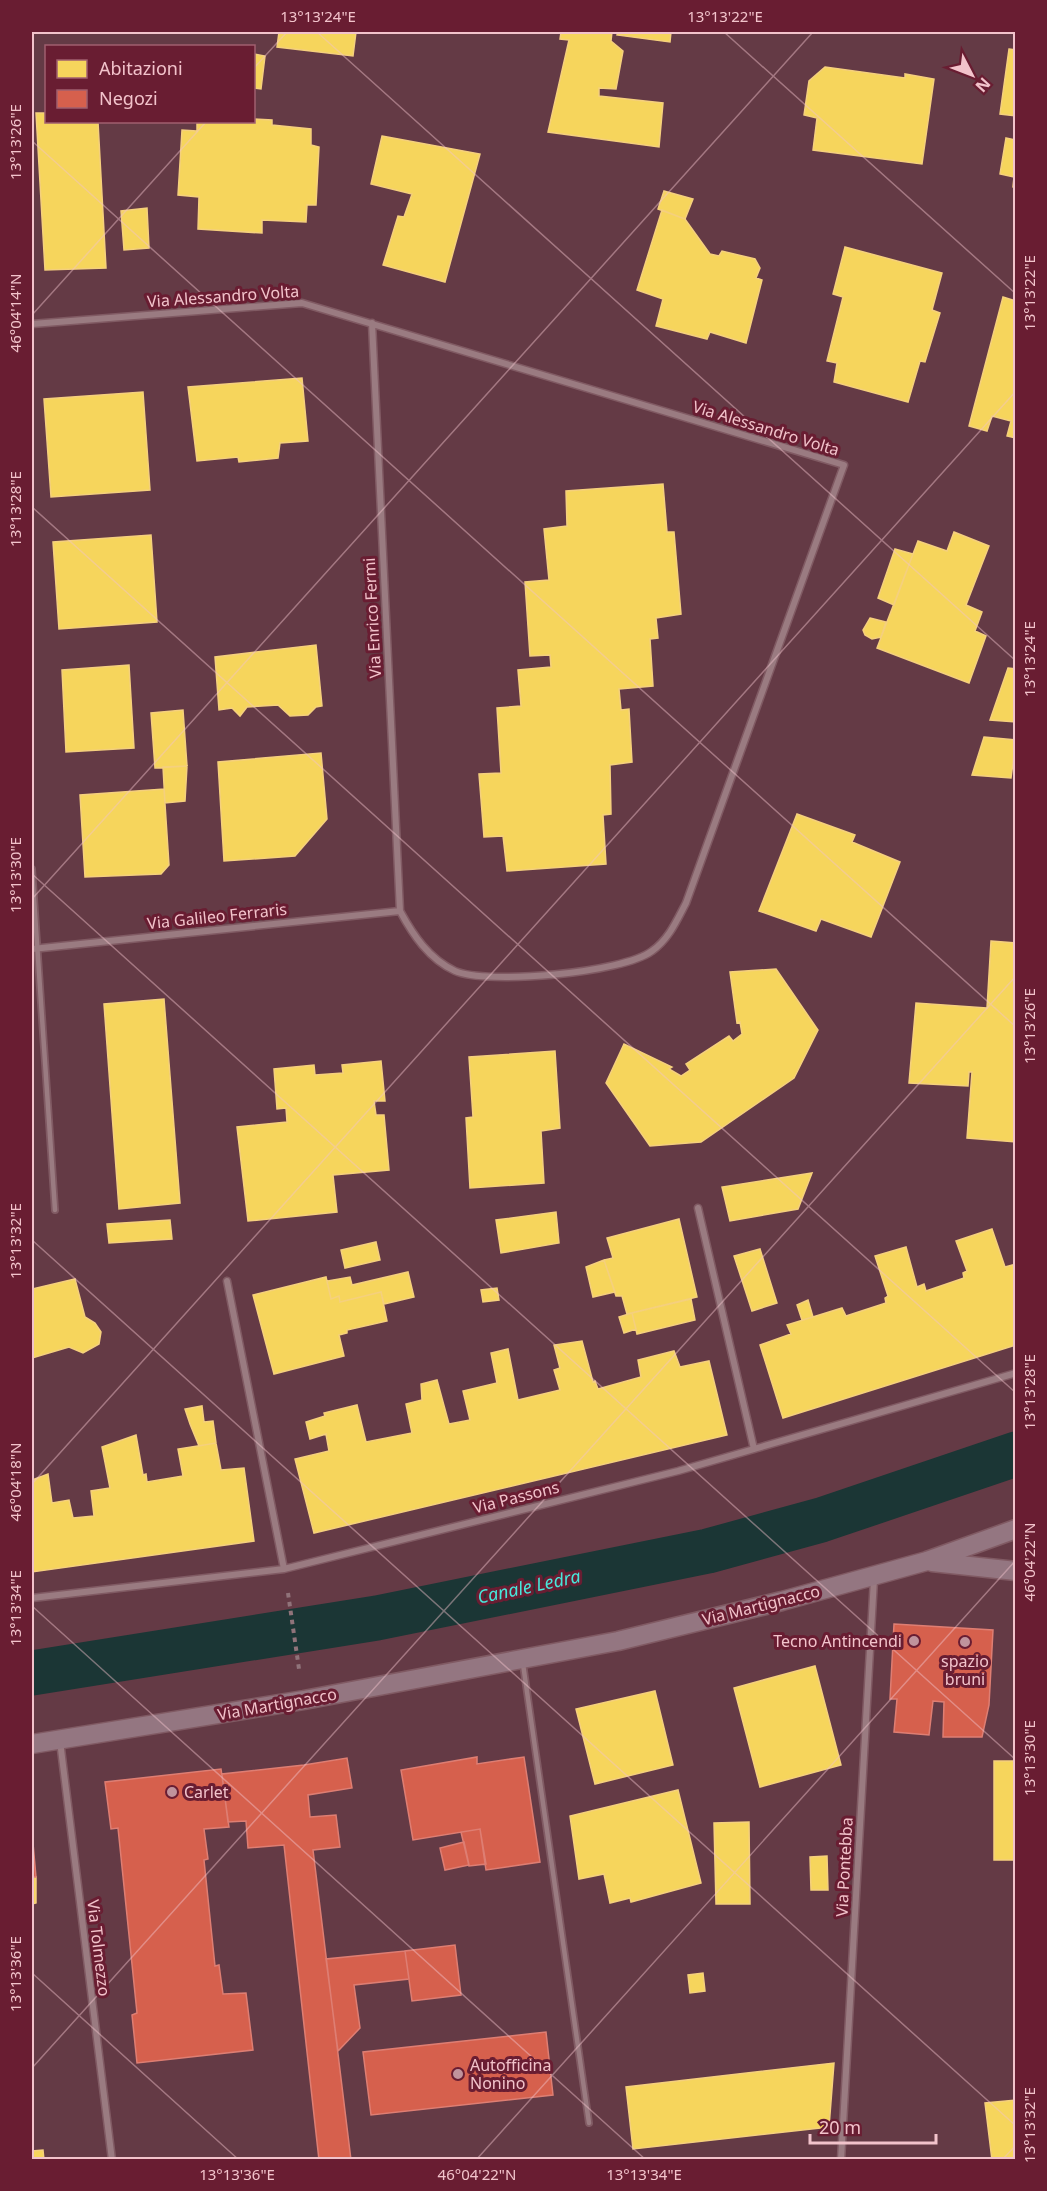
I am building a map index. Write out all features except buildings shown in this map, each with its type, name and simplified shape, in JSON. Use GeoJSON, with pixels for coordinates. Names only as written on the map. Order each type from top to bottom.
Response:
{"type":"FeatureCollection","features":[{"type":"Feature","properties":{"kind":"main road","name":"Via Martignacco"},"geometry":{"type":"LineString","coordinates":[[32,1744],[304,1700],[618,1641],[927,1561],[1016,1529]]}},
{"type":"Feature","properties":{"kind":"main road","name":"Via Martignacco"},"geometry":{"type":"LineString","coordinates":[[927,1561],[1016,1571]]}},
{"type":"Feature","properties":{"kind":"street","name":"Via Alessandro Volta"},"geometry":{"type":"LineString","coordinates":[[32,324],[303,303],[844,465],[686,903],[670,933],[652,951],[625,964],[594,971],[478,977],[455,971],[433,957],[418,941],[400,911]]}},
{"type":"Feature","properties":{"kind":"street","name":"Via Enrico Fermi"},"geometry":{"type":"LineString","coordinates":[[372,324],[400,911]]}},
{"type":"Feature","properties":{"kind":"street","name":"Via Galileo Ferraris"},"geometry":{"type":"LineString","coordinates":[[34,949],[400,911]]}},
{"type":"Feature","properties":{"kind":"street"},"geometry":{"type":"LineString","coordinates":[[698,1208],[754,1449]]}},
{"type":"Feature","properties":{"kind":"street"},"geometry":{"type":"LineString","coordinates":[[227,1281],[284,1569]]}},
{"type":"Feature","properties":{"kind":"street","name":"Via Passons"},"geometry":{"type":"LineString","coordinates":[[32,1598],[284,1569],[678,1471],[1016,1374]]}},
{"type":"Feature","properties":{"kind":"street","name":"Via Pontebba"},"geometry":{"type":"LineString","coordinates":[[841,2160],[874,1575]]}},
{"type":"Feature","properties":{"kind":"street","name":"Via Tolmezzo"},"geometry":{"type":"LineString","coordinates":[[60,1740],[112,2160]]}},
{"type":"Feature","properties":{"kind":"lane"},"geometry":{"type":"LineString","coordinates":[[32,869],[34,949],[56,1210]]}},
{"type":"Feature","properties":{"kind":"lane"},"geometry":{"type":"LineString","coordinates":[[522,1659],[589,2122]]}},
{"type":"Feature","properties":{"kind":"path"},"geometry":{"type":"LineString","coordinates":[[289,1598],[300,1676]]}},
{"type":"Feature","properties":{"kind":"waterway","name":"Canale Ledra"},"geometry":{"type":"LineString","coordinates":[[32,1673],[377,1618],[708,1551],[821,1520],[1016,1454]]}},
{"type":"Feature","properties":{"kind":"place","name":"Tecno Antincendi"},"geometry":{"type":"Point","coordinates":[914,1641]}},
{"type":"Feature","properties":{"kind":"place","name":"spazio bruni"},"geometry":{"type":"Point","coordinates":[965,1642]}},
{"type":"Feature","properties":{"kind":"place","name":"Carlet"},"geometry":{"type":"Point","coordinates":[172,1792]}},
{"type":"Feature","properties":{"kind":"place","name":"Autofficina Nonino"},"geometry":{"type":"Point","coordinates":[458,2074]}}]}
